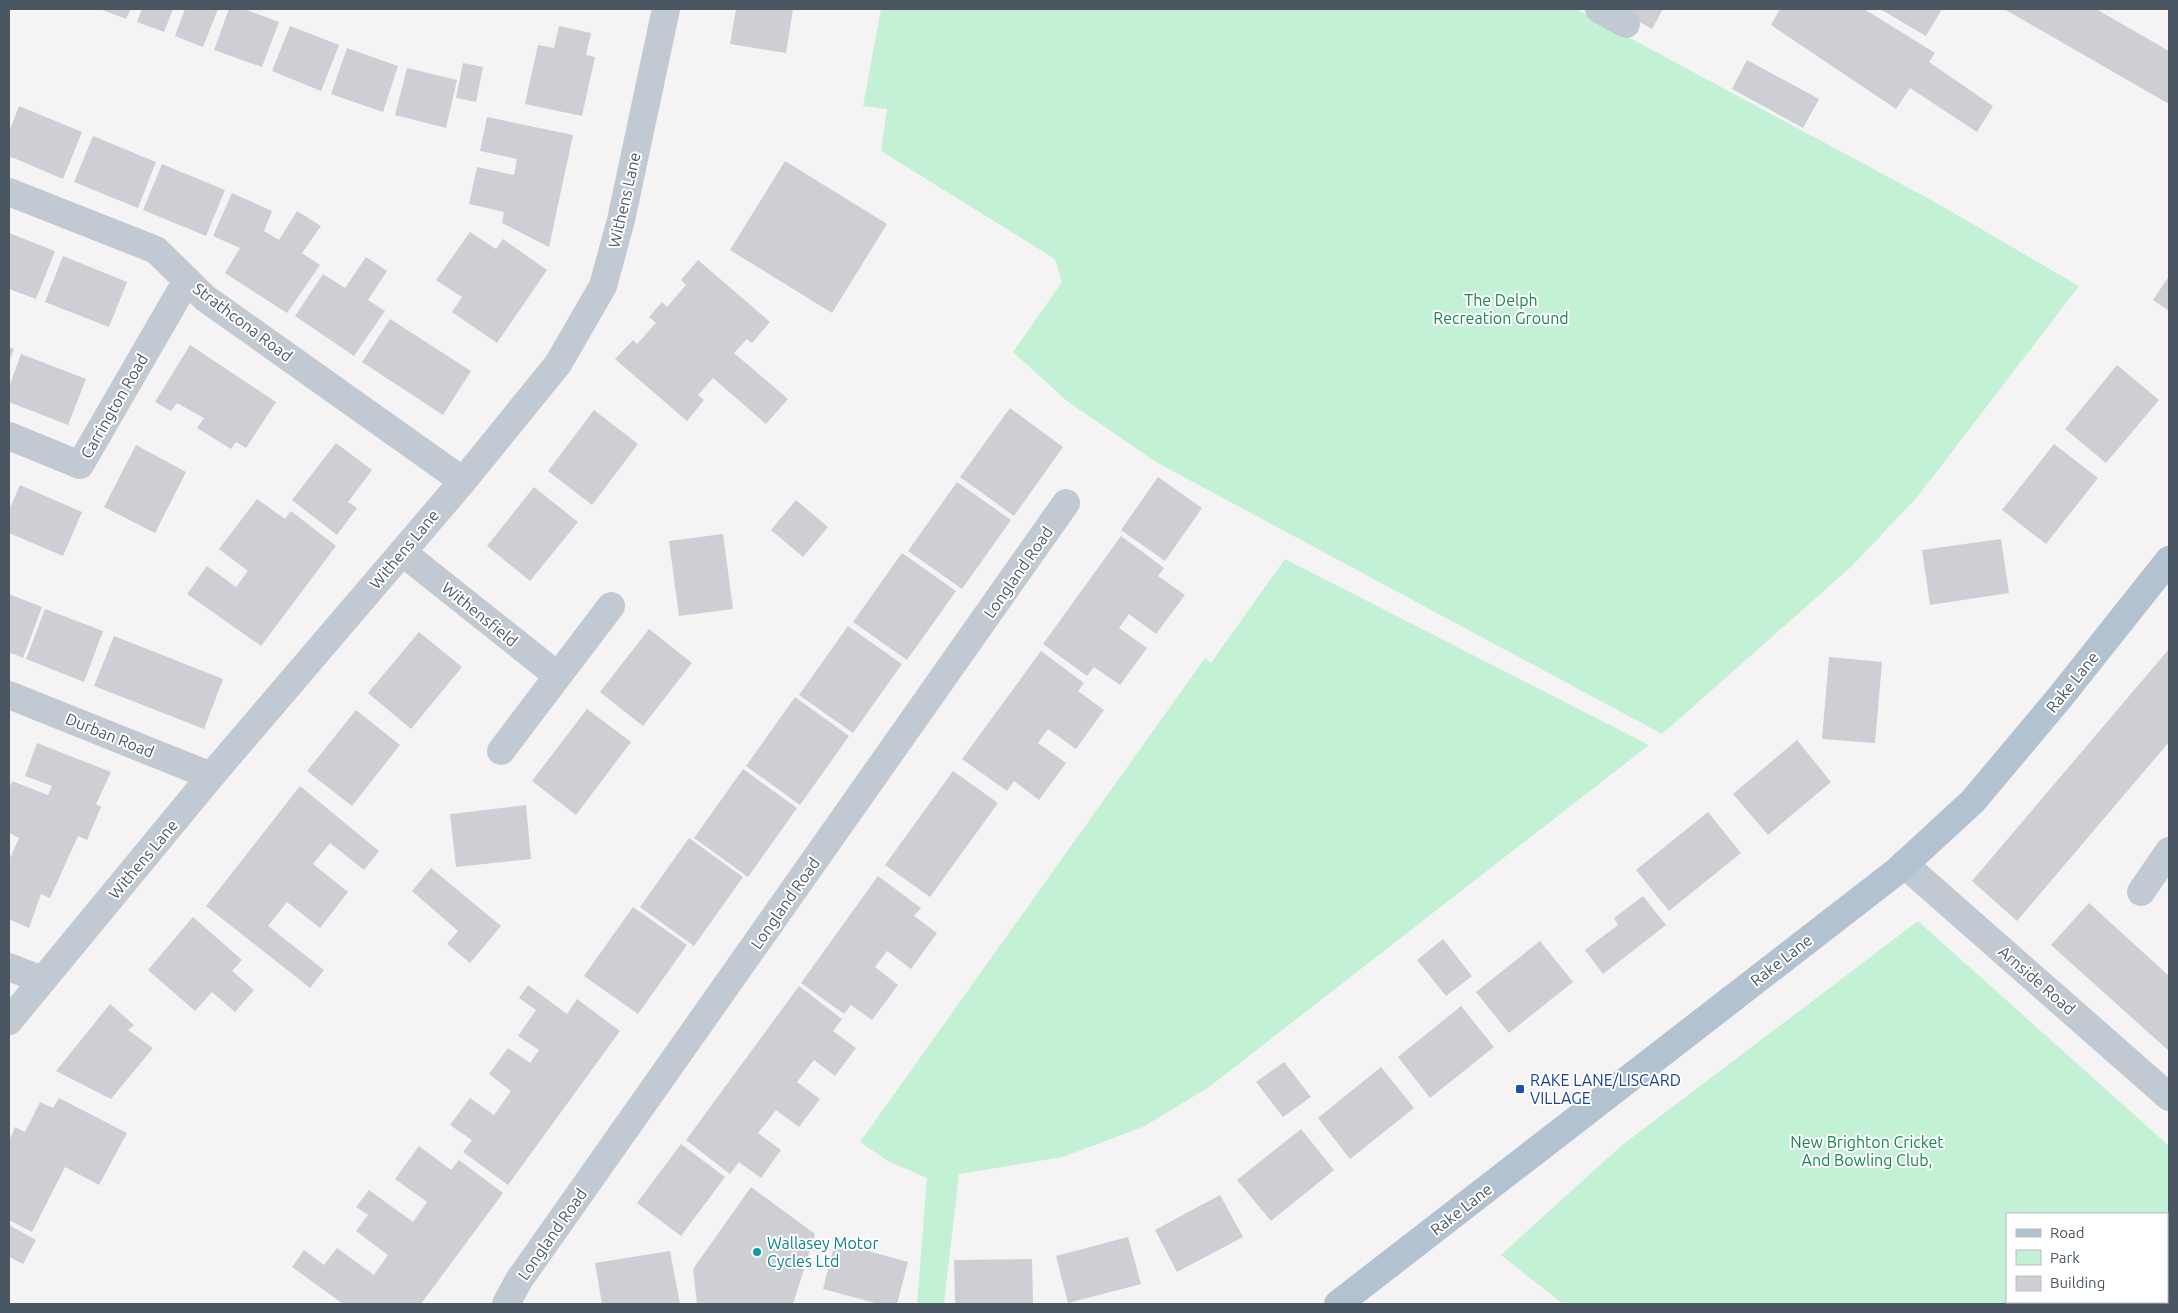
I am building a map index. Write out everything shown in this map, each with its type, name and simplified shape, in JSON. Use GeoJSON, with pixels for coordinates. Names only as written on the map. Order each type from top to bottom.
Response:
{"type":"FeatureCollection","features":[{"type":"Feature","properties":{"kind":"main road","name":"Rake Lane"},"geometry":{"type":"LineString","coordinates":[[1338,1304],[1904,864],[1973,802],[2165,573]]}},
{"type":"Feature","properties":{"kind":"street","name":"Withens Lane"},"geometry":{"type":"LineString","coordinates":[[9,1021],[212,776],[463,481],[558,364],[603,286],[621,220],[666,9]]}},
{"type":"Feature","properties":{"kind":"street"},"geometry":{"type":"LineString","coordinates":[[1599,9],[1626,24]]}},
{"type":"Feature","properties":{"kind":"street","name":"Strathcona Road"},"geometry":{"type":"LineString","coordinates":[[9,192],[156,250],[206,298],[463,481]]}},
{"type":"Feature","properties":{"kind":"street","name":"Carrington Road"},"geometry":{"type":"LineString","coordinates":[[9,436],[80,465],[187,280]]}},
{"type":"Feature","properties":{"kind":"street","name":"Longland Road"},"geometry":{"type":"LineString","coordinates":[[506,1304],[519,1280],[1066,504]]}},
{"type":"Feature","properties":{"kind":"street","name":"Withensfield"},"geometry":{"type":"LineString","coordinates":[[402,552],[558,676]]}},
{"type":"Feature","properties":{"kind":"street"},"geometry":{"type":"LineString","coordinates":[[501,751],[611,606]]}},
{"type":"Feature","properties":{"kind":"street","name":"Durban Road"},"geometry":{"type":"LineString","coordinates":[[9,694],[212,776]]}},
{"type":"Feature","properties":{"kind":"street"},"geometry":{"type":"LineString","coordinates":[[2141,892],[2169,851]]}},
{"type":"Feature","properties":{"kind":"street","name":"Arnside Road"},"geometry":{"type":"LineString","coordinates":[[1904,864],[2169,1097]]}},
{"type":"Feature","properties":{"kind":"street"},"geometry":{"type":"LineString","coordinates":[[9,967],[42,980]]}},
{"type":"Feature","properties":{"kind":"green space","name":"The Delph Recreation Ground"},"geometry":{"type":"Polygon","coordinates":[[[881,9],[1576,9],[1933,201],[2079,286],[1918,496],[1851,567],[1662,734],[1156,462],[1067,401],[1013,352],[1062,282],[1055,259],[881,151],[887,109],[863,106],[881,9]]]}},
{"type":"Feature","properties":{"kind":"green space"},"geometry":{"type":"Polygon","coordinates":[[[1285,559],[1649,745],[1209,1087],[1143,1127],[1063,1157],[959,1174],[944,1304],[917,1304],[927,1178],[888,1161],[860,1142],[1205,658],[1211,663],[1285,559]]]}},
{"type":"Feature","properties":{"kind":"green space","name":"New Brighton Cricket And Bowling Club,"},"geometry":{"type":"Polygon","coordinates":[[[1918,921],[2169,1146],[2169,1304],[1563,1304],[1501,1255],[1621,1146],[1918,921]]]}},
{"type":"Feature","properties":{"kind":"building"},"geometry":{"type":"Polygon","coordinates":[[[100,9],[131,9],[126,19],[100,9]]]}},
{"type":"Feature","properties":{"kind":"building"},"geometry":{"type":"Polygon","coordinates":[[[142,9],[173,9],[164,32],[137,22],[142,9]]]}},
{"type":"Feature","properties":{"kind":"building"},"geometry":{"type":"Polygon","coordinates":[[[185,9],[218,9],[203,47],[175,36],[185,9]]]}},
{"type":"Feature","properties":{"kind":"building"},"geometry":{"type":"Polygon","coordinates":[[[229,9],[244,9],[279,22],[262,67],[214,50],[229,9]]]}},
{"type":"Feature","properties":{"kind":"building"},"geometry":{"type":"Polygon","coordinates":[[[736,9],[793,9],[786,53],[730,44],[736,9]]]}},
{"type":"Feature","properties":{"kind":"building"},"geometry":{"type":"Polygon","coordinates":[[[1622,9],[1663,9],[1652,29],[1620,11],[1622,9]]]}},
{"type":"Feature","properties":{"kind":"building"},"geometry":{"type":"Polygon","coordinates":[[[1780,9],[1864,9],[1935,53],[1929,62],[1993,106],[1977,132],[1910,88],[1896,109],[1771,25],[1780,9]]]}},
{"type":"Feature","properties":{"kind":"building"},"geometry":{"type":"Polygon","coordinates":[[[1880,9],[1942,9],[1926,36],[1880,9]]]}},
{"type":"Feature","properties":{"kind":"building"},"geometry":{"type":"Polygon","coordinates":[[[2004,9],[2096,9],[2169,51],[2169,104],[2004,9]]]}},
{"type":"Feature","properties":{"kind":"building"},"geometry":{"type":"Polygon","coordinates":[[[290,26],[339,45],[321,91],[272,71],[290,26]]]}},
{"type":"Feature","properties":{"kind":"building"},"geometry":{"type":"Polygon","coordinates":[[[559,26],[591,33],[586,55],[595,57],[582,116],[525,104],[538,45],[554,48],[559,26]]]}},
{"type":"Feature","properties":{"kind":"building"},"geometry":{"type":"Polygon","coordinates":[[[347,48],[398,66],[383,112],[331,94],[347,48]]]}},
{"type":"Feature","properties":{"kind":"building"},"geometry":{"type":"Polygon","coordinates":[[[1747,60],[1819,99],[1803,128],[1732,89],[1747,60]]]}},
{"type":"Feature","properties":{"kind":"building"},"geometry":{"type":"Polygon","coordinates":[[[463,63],[483,67],[476,102],[456,98],[463,63]]]}},
{"type":"Feature","properties":{"kind":"building"},"geometry":{"type":"Polygon","coordinates":[[[407,68],[457,80],[446,128],[395,115],[407,68]]]}},
{"type":"Feature","properties":{"kind":"building"},"geometry":{"type":"Polygon","coordinates":[[[19,106],[82,132],[63,179],[9,156],[9,132],[19,106]]]}},
{"type":"Feature","properties":{"kind":"building"},"geometry":{"type":"Polygon","coordinates":[[[487,117],[573,135],[549,247],[502,223],[504,212],[469,204],[477,167],[514,175],[517,159],[480,151],[487,117]]]}},
{"type":"Feature","properties":{"kind":"building"},"geometry":{"type":"Polygon","coordinates":[[[93,136],[156,162],[138,208],[74,182],[93,136]]]}},
{"type":"Feature","properties":{"kind":"building"},"geometry":{"type":"Polygon","coordinates":[[[785,161],[887,224],[832,313],[730,250],[785,161]]]}},
{"type":"Feature","properties":{"kind":"building"},"geometry":{"type":"Polygon","coordinates":[[[162,164],[225,190],[206,236],[143,210],[162,164]]]}},
{"type":"Feature","properties":{"kind":"building"},"geometry":{"type":"Polygon","coordinates":[[[232,193],[272,211],[264,231],[279,240],[297,211],[321,226],[302,253],[320,265],[287,313],[225,273],[240,248],[213,236],[232,193]]]}},
{"type":"Feature","properties":{"kind":"building"},"geometry":{"type":"Polygon","coordinates":[[[470,232],[496,249],[503,239],[547,270],[497,343],[452,312],[462,297],[436,280],[470,232]]]}},
{"type":"Feature","properties":{"kind":"building"},"geometry":{"type":"Polygon","coordinates":[[[9,233],[55,251],[36,299],[9,289],[9,233]]]}},
{"type":"Feature","properties":{"kind":"building"},"geometry":{"type":"Polygon","coordinates":[[[63,256],[127,282],[109,327],[45,302],[63,256]]]}},
{"type":"Feature","properties":{"kind":"building"},"geometry":{"type":"Polygon","coordinates":[[[366,257],[387,271],[368,300],[385,311],[354,356],[295,316],[323,274],[345,288],[366,257]]]}},
{"type":"Feature","properties":{"kind":"building"},"geometry":{"type":"Polygon","coordinates":[[[698,260],[770,322],[752,343],[747,339],[734,353],[788,399],[766,424],[713,378],[698,395],[704,400],[687,421],[615,359],[633,340],[637,344],[656,323],[649,317],[662,302],[667,307],[686,285],[681,280],[698,260]]]}},
{"type":"Feature","properties":{"kind":"building"},"geometry":{"type":"Polygon","coordinates":[[[2169,276],[2169,311],[2153,300],[2169,276]]]}},
{"type":"Feature","properties":{"kind":"building"},"geometry":{"type":"Polygon","coordinates":[[[390,319],[471,371],[443,415],[362,362],[390,319]]]}},
{"type":"Feature","properties":{"kind":"building"},"geometry":{"type":"Polygon","coordinates":[[[190,345],[276,402],[246,448],[236,442],[231,449],[197,428],[204,418],[177,403],[171,411],[155,402],[190,345]]]}},
{"type":"Feature","properties":{"kind":"building"},"geometry":{"type":"Polygon","coordinates":[[[9,347],[14,349],[9,362],[9,347]]]}},
{"type":"Feature","properties":{"kind":"building"},"geometry":{"type":"Polygon","coordinates":[[[21,354],[86,379],[68,425],[9,402],[9,387],[21,354]]]}},
{"type":"Feature","properties":{"kind":"building"},"geometry":{"type":"Polygon","coordinates":[[[2117,365],[2159,400],[2106,463],[2065,429],[2117,365]]]}},
{"type":"Feature","properties":{"kind":"building"},"geometry":{"type":"Polygon","coordinates":[[[1010,408],[1063,447],[1014,516],[960,477],[1010,408]]]}},
{"type":"Feature","properties":{"kind":"building"},"geometry":{"type":"Polygon","coordinates":[[[594,410],[638,444],[592,505],[548,471],[594,410]]]}},
{"type":"Feature","properties":{"kind":"building"},"geometry":{"type":"Polygon","coordinates":[[[336,443],[372,470],[348,502],[357,508],[337,535],[292,500],[336,443]]]}},
{"type":"Feature","properties":{"kind":"building"},"geometry":{"type":"Polygon","coordinates":[[[2054,444],[2098,478],[2046,544],[2002,510],[2054,444]]]}},
{"type":"Feature","properties":{"kind":"building"},"geometry":{"type":"Polygon","coordinates":[[[136,445],[186,472],[155,533],[104,507],[136,445]]]}},
{"type":"Feature","properties":{"kind":"building"},"geometry":{"type":"Polygon","coordinates":[[[1158,477],[1202,508],[1165,561],[1121,530],[1158,477]]]}},
{"type":"Feature","properties":{"kind":"building"},"geometry":{"type":"Polygon","coordinates":[[[957,482],[1011,520],[962,589],[908,551],[957,482]]]}},
{"type":"Feature","properties":{"kind":"building"},"geometry":{"type":"Polygon","coordinates":[[[20,485],[82,512],[63,556],[9,533],[9,510],[20,485]]]}},
{"type":"Feature","properties":{"kind":"building"},"geometry":{"type":"Polygon","coordinates":[[[534,487],[578,522],[530,581],[487,546],[534,487]]]}},
{"type":"Feature","properties":{"kind":"building"},"geometry":{"type":"Polygon","coordinates":[[[257,499],[285,519],[291,511],[336,546],[261,646],[187,594],[207,566],[236,587],[248,571],[219,549],[257,499]]]}},
{"type":"Feature","properties":{"kind":"building"},"geometry":{"type":"Polygon","coordinates":[[[796,500],[828,527],[803,557],[771,530],[796,500]]]}},
{"type":"Feature","properties":{"kind":"building"},"geometry":{"type":"Polygon","coordinates":[[[723,534],[733,609],[679,616],[669,541],[723,534]]]}},
{"type":"Feature","properties":{"kind":"building"},"geometry":{"type":"Polygon","coordinates":[[[1121,536],[1164,568],[1158,576],[1185,595],[1156,634],[1129,614],[1119,628],[1147,648],[1120,685],[1094,667],[1087,676],[1043,644],[1121,536]]]}},
{"type":"Feature","properties":{"kind":"building"},"geometry":{"type":"Polygon","coordinates":[[[2001,539],[2009,593],[1930,605],[1922,550],[2001,539]]]}},
{"type":"Feature","properties":{"kind":"building"},"geometry":{"type":"Polygon","coordinates":[[[902,553],[956,591],[907,660],[853,622],[902,553]]]}},
{"type":"Feature","properties":{"kind":"building"},"geometry":{"type":"Polygon","coordinates":[[[9,594],[42,607],[23,658],[9,652],[9,594]]]}},
{"type":"Feature","properties":{"kind":"building"},"geometry":{"type":"Polygon","coordinates":[[[45,609],[103,631],[84,682],[26,659],[45,609]]]}},
{"type":"Feature","properties":{"kind":"building"},"geometry":{"type":"Polygon","coordinates":[[[848,626],[902,664],[853,733],[799,695],[848,626]]]}},
{"type":"Feature","properties":{"kind":"building"},"geometry":{"type":"Polygon","coordinates":[[[649,629],[692,663],[643,726],[600,692],[649,629]]]}},
{"type":"Feature","properties":{"kind":"building"},"geometry":{"type":"Polygon","coordinates":[[[419,632],[462,667],[411,729],[368,693],[419,632]]]}},
{"type":"Feature","properties":{"kind":"building"},"geometry":{"type":"Polygon","coordinates":[[[114,636],[223,679],[204,729],[94,686],[114,636]]]}},
{"type":"Feature","properties":{"kind":"building"},"geometry":{"type":"Polygon","coordinates":[[[2169,649],[2169,742],[2017,921],[1972,881],[2169,649]]]}},
{"type":"Feature","properties":{"kind":"building"},"geometry":{"type":"Polygon","coordinates":[[[1041,651],[1084,683],[1078,691],[1104,710],[1076,749],[1048,729],[1038,743],[1066,763],[1039,800],[1014,781],[1007,791],[962,759],[1041,651]]]}},
{"type":"Feature","properties":{"kind":"building"},"geometry":{"type":"Polygon","coordinates":[[[1829,657],[1882,662],[1875,743],[1822,739],[1829,657]]]}},
{"type":"Feature","properties":{"kind":"building"},"geometry":{"type":"Polygon","coordinates":[[[795,697],[849,736],[800,805],[746,766],[795,697]]]}},
{"type":"Feature","properties":{"kind":"building"},"geometry":{"type":"Polygon","coordinates":[[[587,709],[631,742],[576,815],[532,781],[587,709]]]}},
{"type":"Feature","properties":{"kind":"building"},"geometry":{"type":"Polygon","coordinates":[[[356,710],[400,745],[352,806],[307,771],[356,710]]]}},
{"type":"Feature","properties":{"kind":"building"},"geometry":{"type":"Polygon","coordinates":[[[1797,740],[1831,782],[1768,835],[1733,794],[1797,740]]]}},
{"type":"Feature","properties":{"kind":"building"},"geometry":{"type":"Polygon","coordinates":[[[37,743],[111,772],[96,804],[101,807],[87,840],[78,836],[50,898],[41,894],[29,928],[9,919],[9,857],[19,838],[9,833],[9,789],[12,781],[48,795],[52,786],[25,776],[37,743]]]}},
{"type":"Feature","properties":{"kind":"building"},"geometry":{"type":"Polygon","coordinates":[[[743,769],[797,808],[748,877],[694,838],[743,769]]]}},
{"type":"Feature","properties":{"kind":"building"},"geometry":{"type":"Polygon","coordinates":[[[953,771],[998,803],[930,897],[885,865],[953,771]]]}},
{"type":"Feature","properties":{"kind":"building"},"geometry":{"type":"Polygon","coordinates":[[[300,786],[379,851],[364,870],[330,843],[313,864],[348,892],[320,928],[287,902],[268,926],[324,970],[310,988],[206,906],[300,786]]]}},
{"type":"Feature","properties":{"kind":"building"},"geometry":{"type":"Polygon","coordinates":[[[526,805],[531,859],[456,867],[450,814],[526,805]]]}},
{"type":"Feature","properties":{"kind":"building"},"geometry":{"type":"Polygon","coordinates":[[[1708,812],[1741,853],[1669,911],[1636,870],[1708,812]]]}},
{"type":"Feature","properties":{"kind":"building"},"geometry":{"type":"Polygon","coordinates":[[[689,838],[743,877],[694,946],[640,907],[689,838]]]}},
{"type":"Feature","properties":{"kind":"building"},"geometry":{"type":"Polygon","coordinates":[[[431,868],[501,926],[470,963],[447,944],[458,931],[412,891],[431,868]]]}},
{"type":"Feature","properties":{"kind":"building"},"geometry":{"type":"Polygon","coordinates":[[[878,876],[921,908],[914,916],[937,933],[911,969],[887,951],[875,967],[898,985],[872,1020],[851,1005],[844,1014],[801,983],[878,876]]]}},
{"type":"Feature","properties":{"kind":"building"},"geometry":{"type":"Polygon","coordinates":[[[1643,896],[1666,925],[1603,974],[1585,950],[1618,925],[1614,918],[1643,896]]]}},
{"type":"Feature","properties":{"kind":"building"},"geometry":{"type":"Polygon","coordinates":[[[2089,903],[2169,976],[2169,1051],[2051,945],[2089,903]]]}},
{"type":"Feature","properties":{"kind":"building"},"geometry":{"type":"Polygon","coordinates":[[[633,907],[687,945],[638,1014],[584,976],[633,907]]]}},
{"type":"Feature","properties":{"kind":"building"},"geometry":{"type":"Polygon","coordinates":[[[193,917],[242,960],[232,971],[254,990],[235,1012],[212,992],[195,1011],[148,970],[193,917]]]}},
{"type":"Feature","properties":{"kind":"building"},"geometry":{"type":"Polygon","coordinates":[[[1443,939],[1472,976],[1446,996],[1417,960],[1443,939]]]}},
{"type":"Feature","properties":{"kind":"building"},"geometry":{"type":"Polygon","coordinates":[[[1540,941],[1573,982],[1509,1033],[1476,992],[1540,941]]]}},
{"type":"Feature","properties":{"kind":"building"},"geometry":{"type":"Polygon","coordinates":[[[528,985],[567,1014],[577,999],[620,1031],[508,1185],[463,1152],[472,1140],[450,1125],[470,1098],[494,1115],[511,1091],[489,1074],[508,1048],[530,1063],[539,1050],[518,1036],[536,1010],[519,998],[528,985]]]}},
{"type":"Feature","properties":{"kind":"building"},"geometry":{"type":"Polygon","coordinates":[[[799,986],[842,1019],[833,1031],[856,1048],[835,1076],[814,1060],[797,1082],[820,1099],[799,1127],[776,1110],[758,1133],[781,1150],[761,1178],[739,1162],[730,1174],[686,1140],[799,986]]]}},
{"type":"Feature","properties":{"kind":"building"},"geometry":{"type":"Polygon","coordinates":[[[110,1004],[134,1025],[128,1030],[153,1048],[111,1099],[56,1071],[110,1004]]]}},
{"type":"Feature","properties":{"kind":"building"},"geometry":{"type":"Polygon","coordinates":[[[1461,1006],[1494,1047],[1430,1098],[1398,1057],[1461,1006]]]}},
{"type":"Feature","properties":{"kind":"building"},"geometry":{"type":"Polygon","coordinates":[[[1284,1062],[1311,1097],[1283,1117],[1256,1082],[1284,1062]]]}},
{"type":"Feature","properties":{"kind":"building"},"geometry":{"type":"Polygon","coordinates":[[[1381,1067],[1414,1108],[1350,1159],[1318,1118],[1381,1067]]]}},
{"type":"Feature","properties":{"kind":"building"},"geometry":{"type":"Polygon","coordinates":[[[59,1098],[127,1133],[99,1185],[65,1167],[32,1232],[9,1220],[9,1141],[15,1127],[25,1132],[40,1102],[53,1108],[59,1098]]]}},
{"type":"Feature","properties":{"kind":"building"},"geometry":{"type":"Polygon","coordinates":[[[1301,1129],[1334,1170],[1271,1221],[1237,1180],[1301,1129]]]}},
{"type":"Feature","properties":{"kind":"building"},"geometry":{"type":"Polygon","coordinates":[[[681,1144],[725,1177],[681,1236],[637,1203],[681,1144]]]}},
{"type":"Feature","properties":{"kind":"building"},"geometry":{"type":"Polygon","coordinates":[[[419,1146],[451,1170],[459,1160],[503,1193],[421,1304],[343,1304],[292,1267],[304,1250],[324,1265],[337,1248],[374,1275],[388,1255],[356,1231],[368,1215],[356,1207],[369,1190],[413,1222],[427,1202],[395,1179],[419,1146]]]}},
{"type":"Feature","properties":{"kind":"building","name":"Wallasey Motor Cycles Ltd"},"geometry":{"type":"Polygon","coordinates":[[[751,1187],[815,1234],[793,1304],[697,1303],[693,1269],[751,1187]]]}},
{"type":"Feature","properties":{"kind":"building"},"geometry":{"type":"Polygon","coordinates":[[[1220,1195],[1243,1237],[1177,1272],[1155,1230],[1220,1195]]]}},
{"type":"Feature","properties":{"kind":"building"},"geometry":{"type":"Polygon","coordinates":[[[9,1225],[36,1240],[23,1264],[9,1257],[9,1225]]]}},
{"type":"Feature","properties":{"kind":"building"},"geometry":{"type":"Polygon","coordinates":[[[1128,1237],[1141,1284],[1068,1303],[1056,1256],[1128,1237]]]}},
{"type":"Feature","properties":{"kind":"building"},"geometry":{"type":"Polygon","coordinates":[[[835,1242],[908,1262],[897,1304],[879,1304],[823,1289],[835,1242]]]}},
{"type":"Feature","properties":{"kind":"building"},"geometry":{"type":"Polygon","coordinates":[[[670,1251],[680,1304],[602,1304],[595,1263],[670,1251]]]}},
{"type":"Feature","properties":{"kind":"building"},"geometry":{"type":"Polygon","coordinates":[[[1032,1259],[1033,1304],[955,1304],[954,1260],[1032,1259]]]}},
{"type":"Feature","properties":{"kind":"place","name":"RAKE LANE/LISCARD VILLAGE"},"geometry":{"type":"Point","coordinates":[1520,1089]}},
{"type":"Feature","properties":{"kind":"place","name":"Wallasey Motor Cycles Ltd"},"geometry":{"type":"Point","coordinates":[757,1252]}}]}
